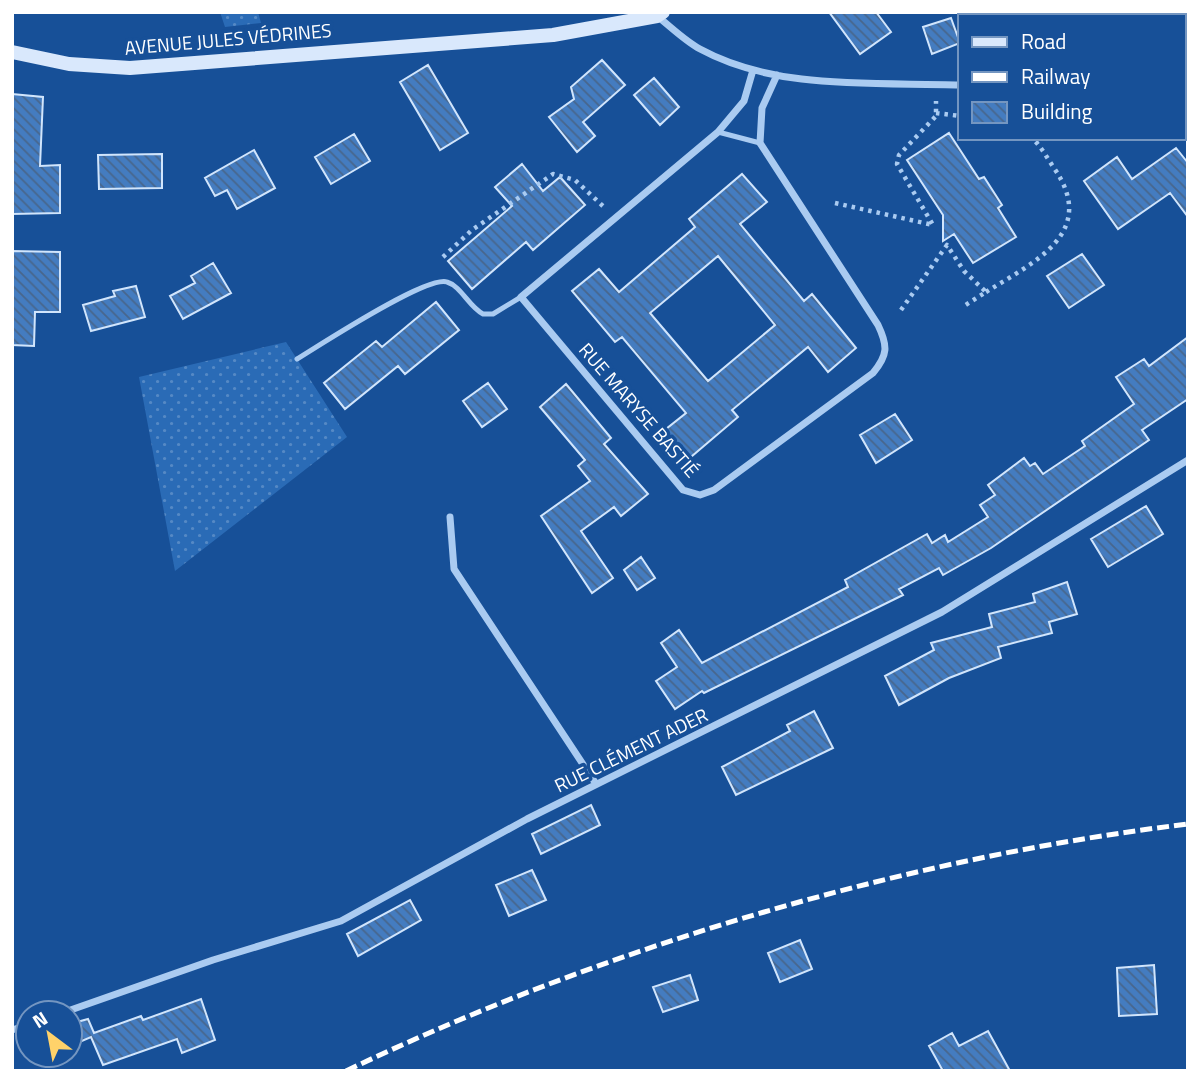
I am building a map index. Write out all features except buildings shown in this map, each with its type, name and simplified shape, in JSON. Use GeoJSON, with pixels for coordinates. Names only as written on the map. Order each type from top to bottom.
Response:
{"type":"FeatureCollection","features":[{"type":"Feature","properties":{"kind":"main road","name":"AVENUE JULES VÉDRINES"},"geometry":{"type":"LineString","coordinates":[[12,52],[69,64],[130,68],[553,35],[659,14]]}},
{"type":"Feature","properties":{"kind":"street"},"geometry":{"type":"LineString","coordinates":[[659,14],[698,48],[753,70],[777,75],[958,85]]}},
{"type":"Feature","properties":{"kind":"street"},"geometry":{"type":"LineString","coordinates":[[521,297],[718,132],[744,102],[753,70]]}},
{"type":"Feature","properties":{"kind":"street"},"geometry":{"type":"LineString","coordinates":[[760,143],[762,108],[777,75]]}},
{"type":"Feature","properties":{"kind":"street","name":"RUE MARYSE BASTIÉ"},"geometry":{"type":"LineString","coordinates":[[521,297],[683,490],[700,495],[714,490],[873,373],[885,358],[887,343],[760,143]]}},
{"type":"Feature","properties":{"kind":"street","name":"RUE CLÉMENT ADER"},"geometry":{"type":"LineString","coordinates":[[84,1005],[213,960],[341,921],[527,819],[942,612],[1188,460]]}},
{"type":"Feature","properties":{"kind":"street"},"geometry":{"type":"LineString","coordinates":[[450,517],[454,569],[596,784]]}},
{"type":"Feature","properties":{"kind":"lane"},"geometry":{"type":"LineString","coordinates":[[718,132],[760,143]]}},
{"type":"Feature","properties":{"kind":"lane"},"geometry":{"type":"LineString","coordinates":[[297,359],[412,291],[441,281],[452,284],[483,314],[493,314],[521,297]]}},
{"type":"Feature","properties":{"kind":"path"},"geometry":{"type":"LineString","coordinates":[[835,203],[933,225],[897,164],[899,155],[936,113],[936,101]]}},
{"type":"Feature","properties":{"kind":"path"},"geometry":{"type":"LineString","coordinates":[[936,113],[958,116]]}},
{"type":"Feature","properties":{"kind":"path"},"geometry":{"type":"LineString","coordinates":[[964,306],[1043,257],[1069,222],[1069,194],[1064,182],[1033,140]]}},
{"type":"Feature","properties":{"kind":"path"},"geometry":{"type":"LineString","coordinates":[[443,257],[472,230],[553,174],[575,180],[607,209]]}},
{"type":"Feature","properties":{"kind":"path"},"geometry":{"type":"LineString","coordinates":[[901,310],[947,245],[964,271],[986,292]]}},
{"type":"Feature","properties":{"kind":"shaded area"},"geometry":{"type":"Polygon","coordinates":[[[220,12],[258,12],[261,23],[225,27],[220,12]]]}},
{"type":"Feature","properties":{"kind":"shaded area"},"geometry":{"type":"Polygon","coordinates":[[[286,342],[347,437],[175,571],[139,377],[286,342]]]}},
{"type":"Feature","properties":{"kind":"railway"},"geometry":{"type":"LineString","coordinates":[[346,1071],[444,1026],[546,985],[757,914],[973,860],[1081,839],[1188,824]]}}]}
